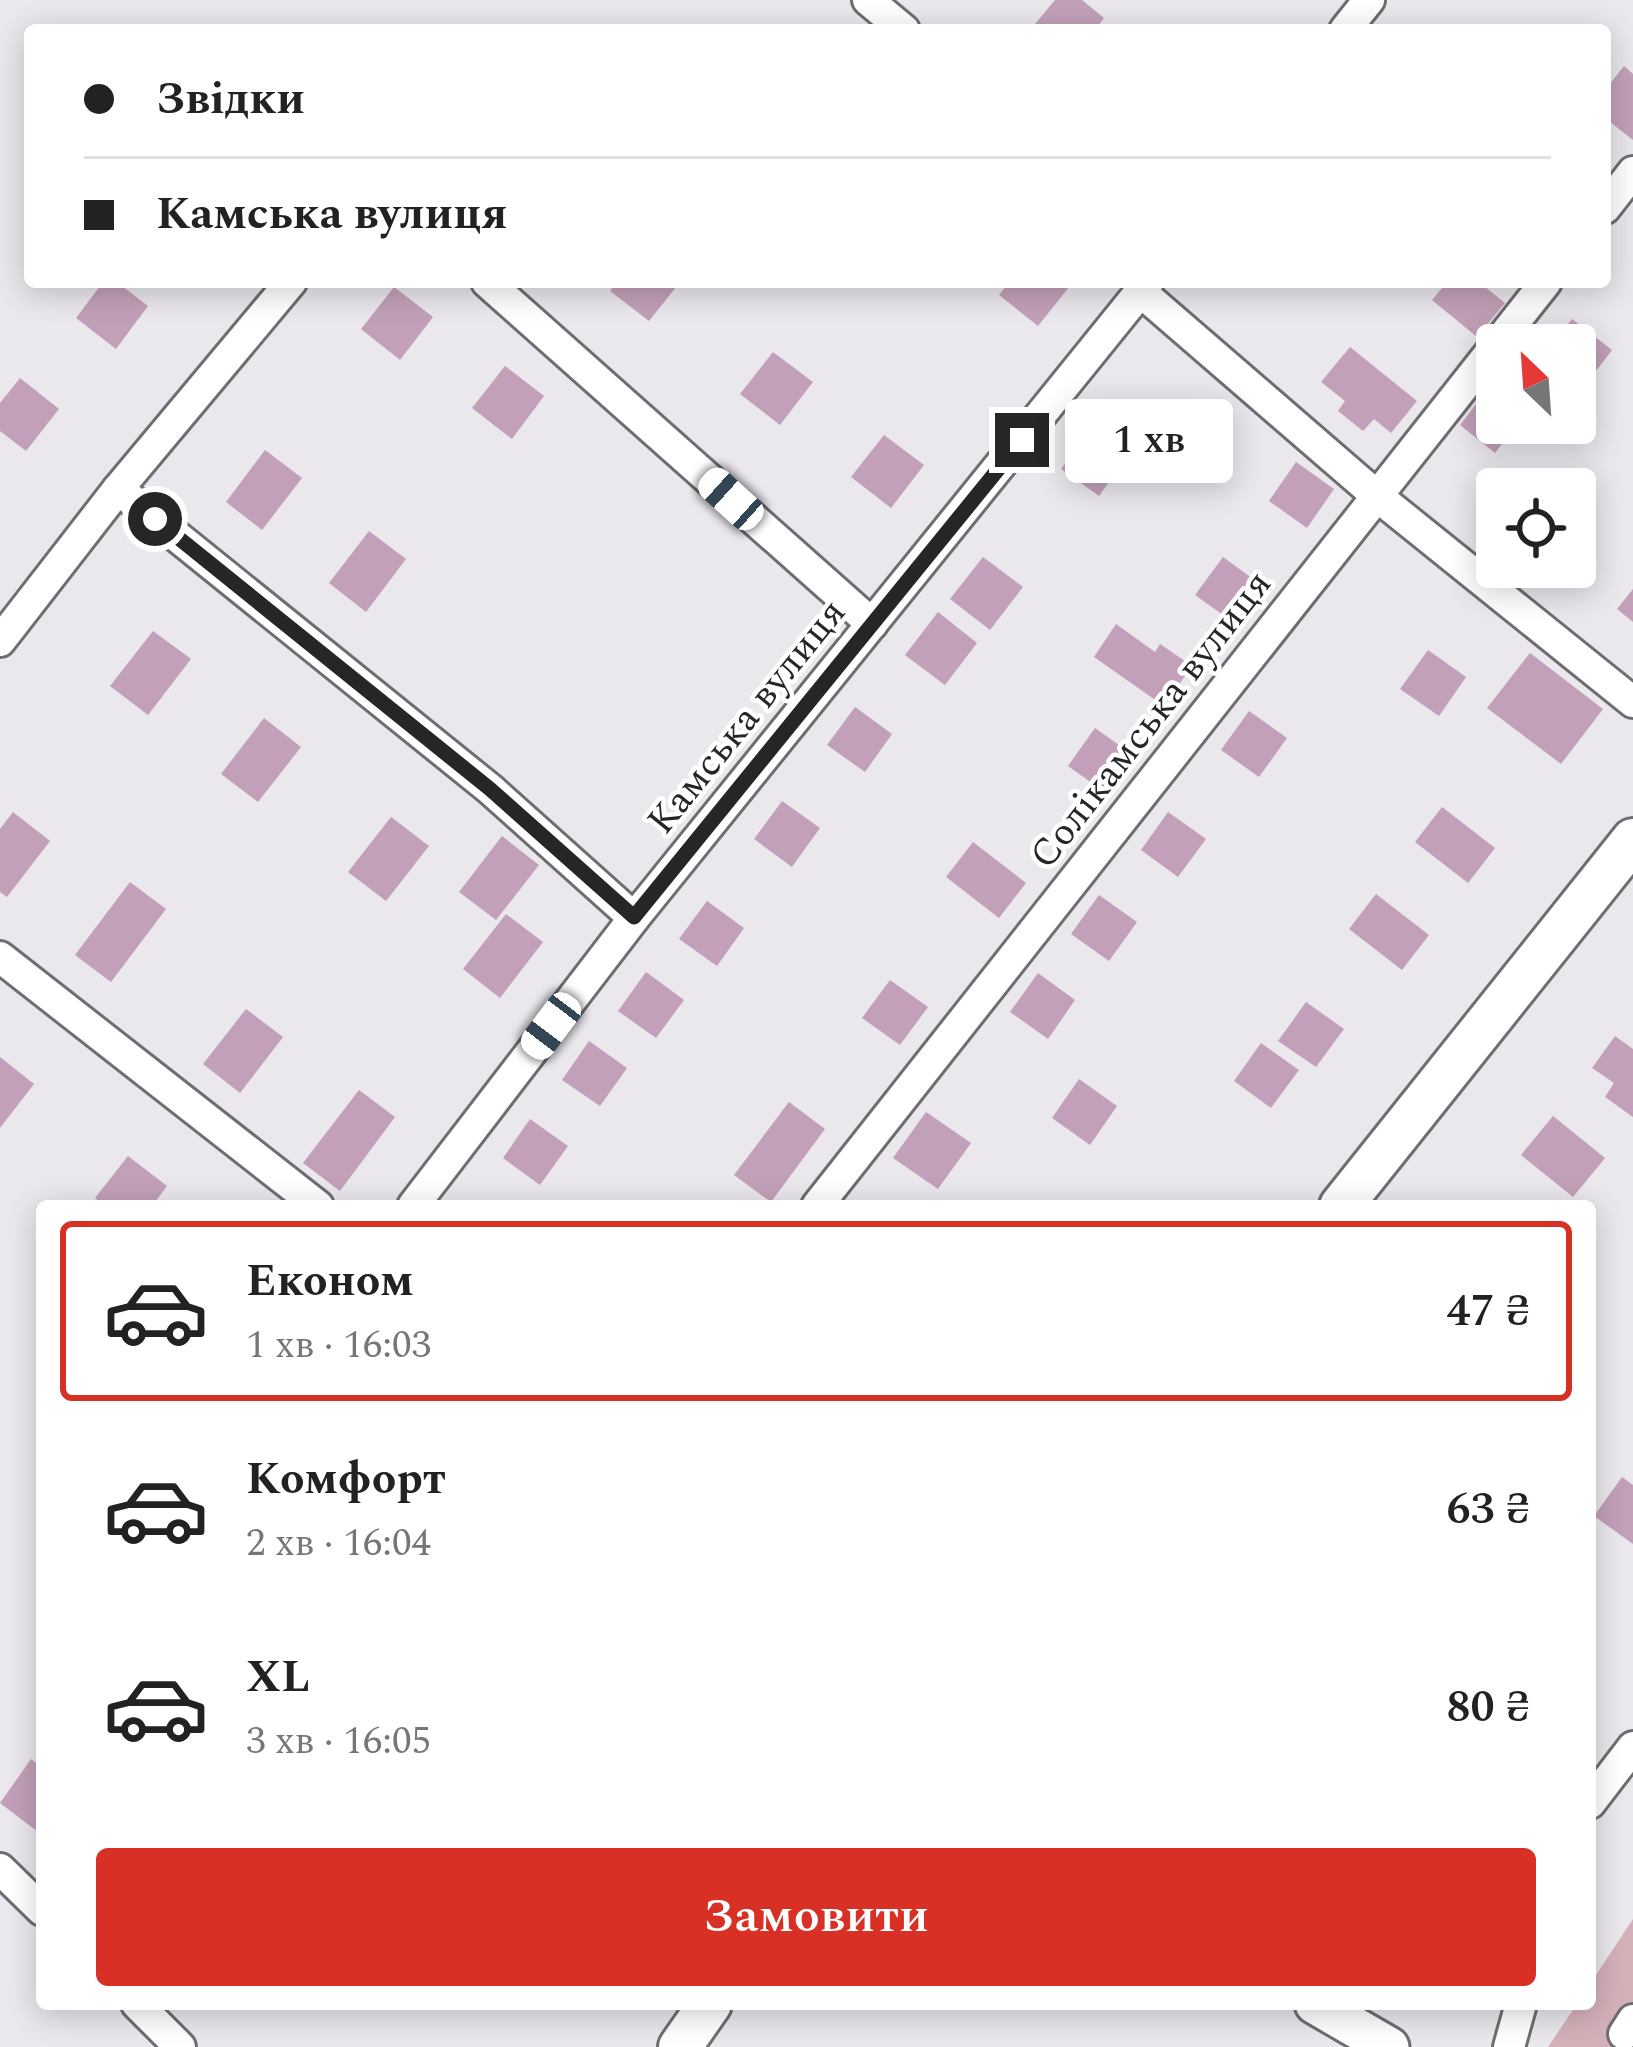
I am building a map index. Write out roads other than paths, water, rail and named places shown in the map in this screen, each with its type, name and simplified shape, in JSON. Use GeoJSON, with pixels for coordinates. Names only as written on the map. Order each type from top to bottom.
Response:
{"type":"FeatureCollection","features":[{"type":"Feature","properties":{"kind":"main road"},"geometry":{"type":"LineString","coordinates":[[1347,1200],[1633,840]]}},
{"type":"Feature","properties":{"kind":"main road"},"geometry":{"type":"LineString","coordinates":[[680,2047],[706,2010]]}},
{"type":"Feature","properties":{"kind":"street"},"geometry":{"type":"LineString","coordinates":[[868,0],[897,24]]}},
{"type":"Feature","properties":{"kind":"street"},"geometry":{"type":"LineString","coordinates":[[1350,24],[1369,0]]}},
{"type":"Feature","properties":{"kind":"street"},"geometry":{"type":"LineString","coordinates":[[1611,200],[1633,172]]}},
{"type":"Feature","properties":{"kind":"street"},"geometry":{"type":"LineString","coordinates":[[0,640],[118,489],[286,288]]}},
{"type":"Feature","properties":{"kind":"street"},"geometry":{"type":"LineString","coordinates":[[494,288],[872,624]]}},
{"type":"Feature","properties":{"kind":"street","name":"Камська вулиця"},"geometry":{"type":"LineString","coordinates":[[417,1200],[634,917],[1144,288]]}},
{"type":"Feature","properties":{"kind":"street"},"geometry":{"type":"LineString","coordinates":[[1146,288],[1377,496],[1633,702]]}},
{"type":"Feature","properties":{"kind":"street","name":"Солікамська вулиця"},"geometry":{"type":"LineString","coordinates":[[823,1200],[1541,288]]}},
{"type":"Feature","properties":{"kind":"street"},"geometry":{"type":"LineString","coordinates":[[118,489],[490,789],[634,917]]}},
{"type":"Feature","properties":{"kind":"street"},"geometry":{"type":"LineString","coordinates":[[0,957],[310,1200]]}},
{"type":"Feature","properties":{"kind":"street"},"geometry":{"type":"LineString","coordinates":[[1596,1796],[1633,1747]]}},
{"type":"Feature","properties":{"kind":"street"},"geometry":{"type":"LineString","coordinates":[[0,1870],[36,1904]]}},
{"type":"Feature","properties":{"kind":"street"},"geometry":{"type":"LineString","coordinates":[[143,2010],[180,2047]]}},
{"type":"Feature","properties":{"kind":"street"},"geometry":{"type":"LineString","coordinates":[[1325,2010],[1389,2047]]}},
{"type":"Feature","properties":{"kind":"street"},"geometry":{"type":"LineString","coordinates":[[1509,2047],[1519,2010]]}}]}
